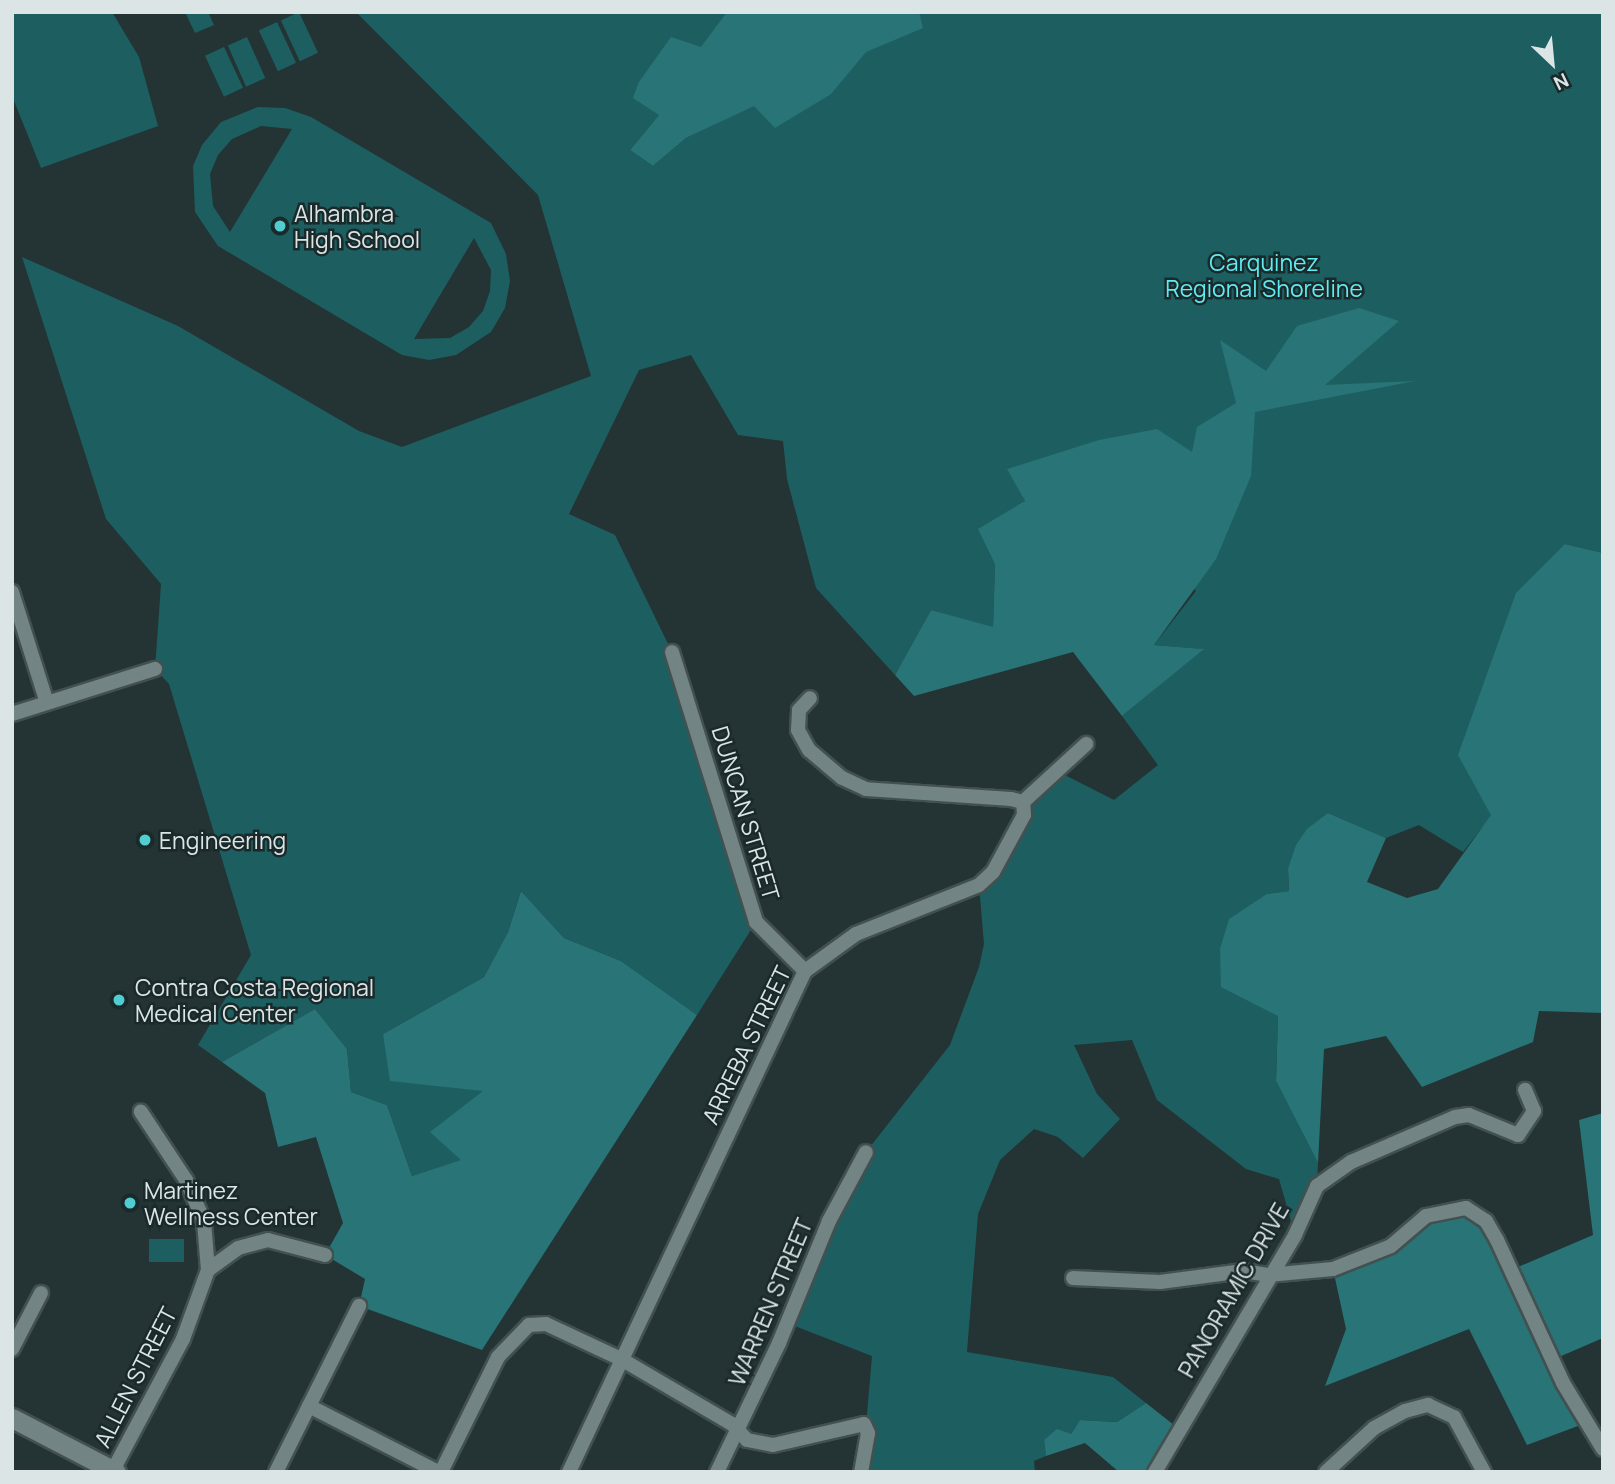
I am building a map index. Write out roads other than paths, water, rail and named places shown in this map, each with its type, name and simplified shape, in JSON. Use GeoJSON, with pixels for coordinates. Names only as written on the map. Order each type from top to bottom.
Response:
{"type":"FeatureCollection","features":[{"type":"Feature","properties":{"kind":"main road"},"geometry":{"type":"LineString","coordinates":[[12,1418],[114,1471]]}},
{"type":"Feature","properties":{"kind":"street"},"geometry":{"type":"LineString","coordinates":[[12,592],[47,703]]}},
{"type":"Feature","properties":{"kind":"street","name":"DUNCAN STREET"},"geometry":{"type":"LineString","coordinates":[[672,652],[756,922],[805,971]]}},
{"type":"Feature","properties":{"kind":"street"},"geometry":{"type":"LineString","coordinates":[[12,714],[155,669]]}},
{"type":"Feature","properties":{"kind":"street"},"geometry":{"type":"LineString","coordinates":[[810,698],[799,710],[798,730],[809,750],[842,778],[866,789],[1023,802],[1086,744]]}},
{"type":"Feature","properties":{"kind":"street","name":"ARREBA STREET"},"geometry":{"type":"LineString","coordinates":[[569,1472],[805,971],[856,934],[979,885],[993,872],[1014,836],[1024,815],[1023,802]]}},
{"type":"Feature","properties":{"kind":"street","name":"PANORAMIC DRIVE"},"geometry":{"type":"LineString","coordinates":[[1155,1472],[1268,1275],[1283,1254],[1317,1186],[1351,1162],[1455,1117],[1469,1115],[1518,1135],[1534,1111],[1525,1090]]}},
{"type":"Feature","properties":{"kind":"street","name":"ALLEN STREET"},"geometry":{"type":"LineString","coordinates":[[114,1471],[183,1339],[208,1270],[199,1210],[186,1180],[141,1112]]}},
{"type":"Feature","properties":{"kind":"street","name":"WARREN STREET"},"geometry":{"type":"LineString","coordinates":[[717,1472],[738,1432],[829,1221],[866,1152]]}},
{"type":"Feature","properties":{"kind":"street"},"geometry":{"type":"LineString","coordinates":[[1073,1278],[1160,1282],[1243,1271],[1268,1275],[1363,1261],[1391,1246],[1426,1216],[1466,1208],[1486,1221],[1497,1240],[1563,1383],[1603,1449]]}},
{"type":"Feature","properties":{"kind":"street"},"geometry":{"type":"LineString","coordinates":[[208,1270],[238,1248],[268,1240],[325,1255]]}},
{"type":"Feature","properties":{"kind":"street"},"geometry":{"type":"LineString","coordinates":[[1283,1254],[1285,1264],[1294,1272]]}},
{"type":"Feature","properties":{"kind":"street"},"geometry":{"type":"LineString","coordinates":[[12,1349],[41,1293]]}},
{"type":"Feature","properties":{"kind":"street"},"geometry":{"type":"LineString","coordinates":[[276,1472],[359,1306]]}},
{"type":"Feature","properties":{"kind":"street"},"geometry":{"type":"LineString","coordinates":[[309,1406],[439,1472],[498,1357],[529,1325],[563,1328],[621,1359],[747,1440],[773,1445],[864,1424],[867,1433],[861,1472]]}},
{"type":"Feature","properties":{"kind":"street"},"geometry":{"type":"LineString","coordinates":[[1326,1472],[1388,1419],[1428,1405],[1454,1417],[1484,1472]]}},
{"type":"Feature","properties":{"kind":"place","name":"Alhambra High School"},"geometry":{"type":"Point","coordinates":[280,226]}},
{"type":"Feature","properties":{"kind":"place","name":"Engineering"},"geometry":{"type":"Point","coordinates":[145,840]}},
{"type":"Feature","properties":{"kind":"place","name":"Contra Costa Regional Medical Center"},"geometry":{"type":"Point","coordinates":[119,1000]}},
{"type":"Feature","properties":{"kind":"place","name":"Martinez Wellness Center"},"geometry":{"type":"Point","coordinates":[130,1203]}},
{"type":"Feature","properties":{"kind":"park label","name":"Carquinez Regional Shoreline"},"geometry":{"type":"Point","coordinates":[1264,275]}}]}
